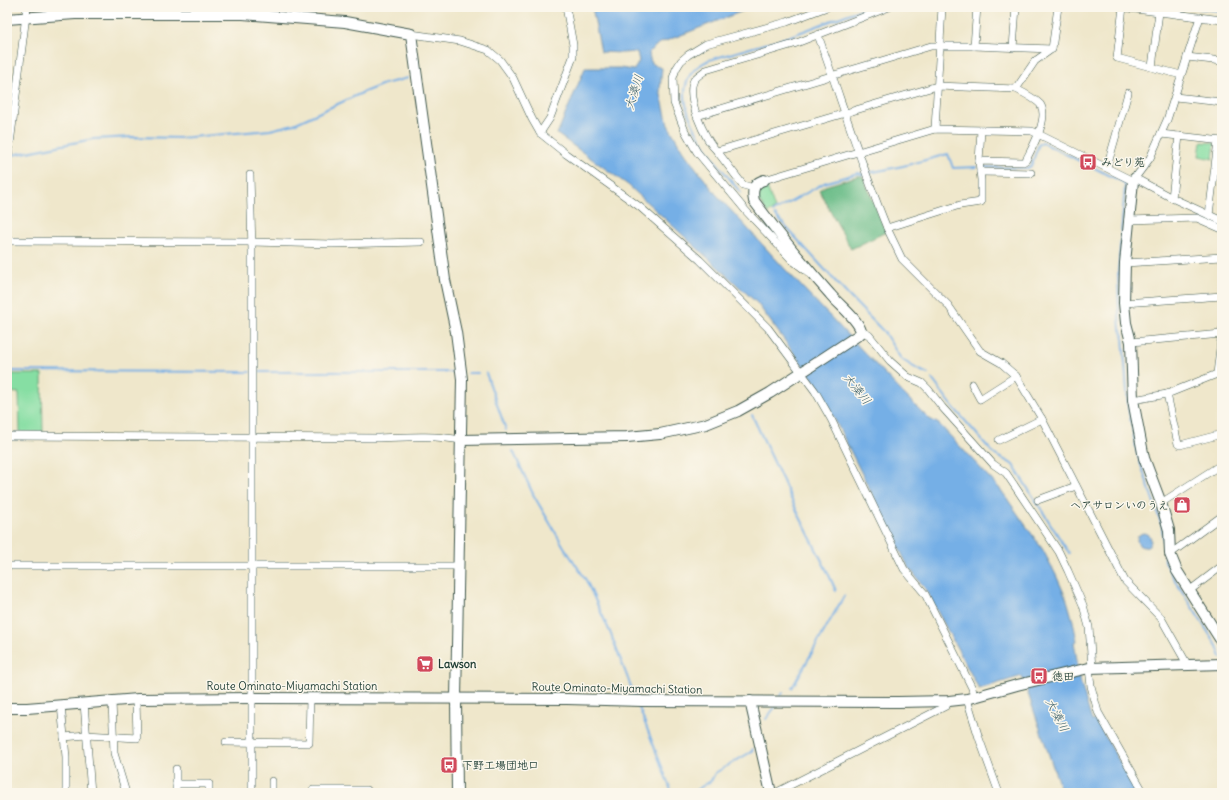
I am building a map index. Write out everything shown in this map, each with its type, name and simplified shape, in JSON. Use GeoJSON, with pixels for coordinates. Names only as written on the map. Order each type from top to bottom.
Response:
{"type":"FeatureCollection","features":[{"type":"Feature","properties":{"kind":"street"},"geometry":{"type":"LineString","coordinates":[[540,133],[550,118],[572,57],[573,45],[566,7]]}},
{"type":"Feature","properties":{"kind":"street"},"geometry":{"type":"LineString","coordinates":[[815,277],[792,260],[746,211],[696,152],[685,131],[674,103],[673,78],[681,61],[706,44],[786,22],[827,7]]}},
{"type":"Feature","properties":{"kind":"street"},"geometry":{"type":"LineString","coordinates":[[754,188],[743,185],[712,147],[697,116],[692,99],[692,86],[694,80],[706,70],[794,44],[889,7]]}},
{"type":"Feature","properties":{"kind":"street"},"geometry":{"type":"LineString","coordinates":[[935,128],[936,86],[942,7]]}},
{"type":"Feature","properties":{"kind":"street"},"geometry":{"type":"LineString","coordinates":[[974,46],[977,7]]}},
{"type":"Feature","properties":{"kind":"street"},"geometry":{"type":"LineString","coordinates":[[1013,48],[1016,7]]}},
{"type":"Feature","properties":{"kind":"street"},"geometry":{"type":"LineString","coordinates":[[1016,89],[1035,61],[1052,49],[1058,7]]}},
{"type":"Feature","properties":{"kind":"street"},"geometry":{"type":"LineString","coordinates":[[1120,7],[1222,20]]}},
{"type":"Feature","properties":{"kind":"street"},"geometry":{"type":"LineString","coordinates":[[1123,7],[1117,58],[1152,66],[1181,75]]}},
{"type":"Feature","properties":{"kind":"street"},"geometry":{"type":"LineString","coordinates":[[7,19],[26,12],[75,14],[160,10],[275,16],[345,22],[460,41],[488,50],[500,60],[513,78],[540,133],[566,154],[640,207],[700,260],[768,328],[802,372],[831,418],[904,569],[925,594],[972,688],[970,698],[977,732],[999,793]]}},
{"type":"Feature","properties":{"kind":"street"},"geometry":{"type":"LineString","coordinates":[[8,152],[26,12]]}},
{"type":"Feature","properties":{"kind":"street"},"geometry":{"type":"LineString","coordinates":[[1152,66],[1159,12]]}},
{"type":"Feature","properties":{"kind":"street"},"geometry":{"type":"LineString","coordinates":[[1200,17],[1161,134],[1150,158],[1134,179],[1128,220],[1124,303],[1126,323],[1131,342],[1133,400],[1144,458],[1161,503],[1169,530],[1170,554],[1177,571],[1222,642]]}},
{"type":"Feature","properties":{"kind":"street"},"geometry":{"type":"LineString","coordinates":[[411,34],[445,280],[460,355],[462,379],[456,699],[458,793]]}},
{"type":"Feature","properties":{"kind":"street"},"geometry":{"type":"LineString","coordinates":[[818,35],[846,113],[867,178],[887,228],[902,260],[948,305],[980,351],[1004,366],[1016,376],[1042,419],[1126,581],[1161,618],[1187,664]]}},
{"type":"Feature","properties":{"kind":"street"},"geometry":{"type":"LineString","coordinates":[[697,116],[931,46],[1052,49]]}},
{"type":"Feature","properties":{"kind":"street"},"geometry":{"type":"LineString","coordinates":[[1187,57],[1222,61]]}},
{"type":"Feature","properties":{"kind":"street"},"geometry":{"type":"LineString","coordinates":[[717,152],[936,86],[1016,89],[1039,104],[1042,109],[1042,126],[1026,160],[1023,162],[980,167]]}},
{"type":"Feature","properties":{"kind":"street"},"geometry":{"type":"LineString","coordinates":[[1107,168],[1128,93]]}},
{"type":"Feature","properties":{"kind":"street"},"geometry":{"type":"LineString","coordinates":[[1174,97],[1222,102]]}},
{"type":"Feature","properties":{"kind":"street"},"geometry":{"type":"LineString","coordinates":[[859,334],[857,323],[786,243],[754,201],[753,195],[756,184],[764,180],[935,128],[1032,130],[1107,168],[1134,179],[1222,221]]}},
{"type":"Feature","properties":{"kind":"street"},"geometry":{"type":"LineString","coordinates":[[887,228],[960,205],[981,202],[981,130]]}},
{"type":"Feature","properties":{"kind":"street"},"geometry":{"type":"LineString","coordinates":[[1161,134],[1220,141],[1209,215]]}},
{"type":"Feature","properties":{"kind":"street"},"geometry":{"type":"LineString","coordinates":[[1172,198],[1179,136]]}},
{"type":"Feature","properties":{"kind":"street"},"geometry":{"type":"LineString","coordinates":[[980,167],[1031,173]]}},
{"type":"Feature","properties":{"kind":"street"},"geometry":{"type":"LineString","coordinates":[[250,175],[252,251],[252,793]]}},
{"type":"Feature","properties":{"kind":"street"},"geometry":{"type":"LineString","coordinates":[[1128,220],[1197,218],[1222,229]]}},
{"type":"Feature","properties":{"kind":"street"},"geometry":{"type":"LineString","coordinates":[[7,240],[332,244],[421,242]]}},
{"type":"Feature","properties":{"kind":"street"},"geometry":{"type":"LineString","coordinates":[[1125,263],[1222,257]]}},
{"type":"Feature","properties":{"kind":"street"},"geometry":{"type":"LineString","coordinates":[[1124,303],[1222,296]]}},
{"type":"Feature","properties":{"kind":"street"},"geometry":{"type":"LineString","coordinates":[[1133,400],[1168,394],[1220,374],[1222,331]]}},
{"type":"Feature","properties":{"kind":"street"},"geometry":{"type":"LineString","coordinates":[[7,436],[379,438],[413,436],[461,440],[628,437],[660,434],[690,429],[738,411],[802,372],[859,334],[869,335],[890,361],[908,377],[922,383],[928,389],[942,407],[993,464],[1006,473],[1059,552],[1083,605],[1089,627],[1091,686],[1098,712],[1144,793]]}},
{"type":"Feature","properties":{"kind":"street"},"geometry":{"type":"LineString","coordinates":[[1131,342],[1222,334]]}},
{"type":"Feature","properties":{"kind":"street"},"geometry":{"type":"LineString","coordinates":[[972,384],[980,399],[1016,376]]}},
{"type":"Feature","properties":{"kind":"street"},"geometry":{"type":"LineString","coordinates":[[1168,394],[1178,444],[1180,445],[1222,434]]}},
{"type":"Feature","properties":{"kind":"street"},"geometry":{"type":"LineString","coordinates":[[999,440],[1042,419]]}},
{"type":"Feature","properties":{"kind":"street"},"geometry":{"type":"LineString","coordinates":[[1161,503],[1222,464]]}},
{"type":"Feature","properties":{"kind":"street"},"geometry":{"type":"LineString","coordinates":[[1038,500],[1076,486]]}},
{"type":"Feature","properties":{"kind":"street"},"geometry":{"type":"LineString","coordinates":[[1170,554],[1222,516]]}},
{"type":"Feature","properties":{"kind":"street"},"geometry":{"type":"LineString","coordinates":[[7,566],[459,566]]}},
{"type":"Feature","properties":{"kind":"street"},"geometry":{"type":"LineString","coordinates":[[1189,591],[1222,566]]}},
{"type":"Feature","properties":{"kind":"street","name":"Route Ominato-Miyamachi Station"},"geometry":{"type":"LineString","coordinates":[[7,708],[27,708],[136,699],[251,698],[636,701],[950,701],[970,698],[1017,685],[1090,668],[1222,664]]}},
{"type":"Feature","properties":{"kind":"street"},"geometry":{"type":"LineString","coordinates":[[226,742],[251,741],[309,743],[310,698]]}},
{"type":"Feature","properties":{"kind":"street"},"geometry":{"type":"LineString","coordinates":[[64,737],[86,735],[138,738],[136,699]]}},
{"type":"Feature","properties":{"kind":"street"},"geometry":{"type":"LineString","coordinates":[[112,701],[114,753],[126,793]]}},
{"type":"Feature","properties":{"kind":"street"},"geometry":{"type":"LineString","coordinates":[[750,701],[771,793]]}},
{"type":"Feature","properties":{"kind":"street"},"geometry":{"type":"LineString","coordinates":[[776,793],[946,706],[950,701]]}},
{"type":"Feature","properties":{"kind":"street"},"geometry":{"type":"LineString","coordinates":[[84,703],[91,793]]}},
{"type":"Feature","properties":{"kind":"street"},"geometry":{"type":"LineString","coordinates":[[61,705],[66,793]]}},
{"type":"Feature","properties":{"kind":"street"},"geometry":{"type":"LineString","coordinates":[[176,769],[176,793]]}},
{"type":"Feature","properties":{"kind":"street"},"geometry":{"type":"LineString","coordinates":[[272,781],[272,793]]}},
{"type":"Feature","properties":{"kind":"street"},"geometry":{"type":"LineString","coordinates":[[176,784],[209,784],[209,793]]}},
{"type":"Feature","properties":{"kind":"street"},"geometry":{"type":"LineString","coordinates":[[313,793],[314,790],[367,790],[367,793]]}},
{"type":"Feature","properties":{"kind":"green space"},"geometry":{"type":"Polygon","coordinates":[[[1201,142],[1215,143],[1213,159],[1199,156],[1201,142]]]}},
{"type":"Feature","properties":{"kind":"green space"},"geometry":{"type":"Polygon","coordinates":[[[858,176],[863,176],[886,232],[851,249],[819,190],[825,186],[858,176]]]}},
{"type":"Feature","properties":{"kind":"green space"},"geometry":{"type":"Polygon","coordinates":[[[766,184],[775,209],[768,213],[758,200],[762,185],[766,184]]]}},
{"type":"Feature","properties":{"kind":"green space"},"geometry":{"type":"Polygon","coordinates":[[[7,374],[42,374],[43,433],[20,433],[19,393],[7,392],[7,374]]]}},
{"type":"Feature","properties":{"kind":"water","name":"大湊川"},"geometry":{"type":"Polygon","coordinates":[[[592,7],[753,7],[658,44],[649,52],[652,63],[662,68],[660,90],[668,125],[683,151],[715,193],[901,391],[928,418],[939,424],[1001,490],[1043,550],[1056,575],[1067,600],[1073,621],[1077,641],[1074,642],[1081,684],[1092,721],[1096,720],[1137,793],[1062,793],[1022,676],[979,689],[926,590],[908,566],[818,386],[757,303],[628,185],[557,134],[585,68],[620,68],[634,70],[639,61],[637,52],[601,52],[592,7]]]}},
{"type":"Feature","properties":{"kind":"water"},"geometry":{"type":"Polygon","coordinates":[[[1141,533],[1147,533],[1151,537],[1151,543],[1147,547],[1141,547],[1137,543],[1137,537],[1141,533]]]}},
{"type":"Feature","properties":{"kind":"waterway"},"geometry":{"type":"LineString","coordinates":[[741,193],[717,164],[694,126],[686,106],[685,88],[692,73],[709,60],[788,37],[867,7]]}},
{"type":"Feature","properties":{"kind":"waterway"},"geometry":{"type":"LineString","coordinates":[[1189,7],[1222,11]]}},
{"type":"Feature","properties":{"kind":"waterway"},"geometry":{"type":"LineString","coordinates":[[7,156],[93,139],[133,137],[180,138],[270,130],[294,124],[364,92],[384,84],[408,78]]}},
{"type":"Feature","properties":{"kind":"waterway"},"geometry":{"type":"LineString","coordinates":[[982,167],[1028,168],[1031,166],[1039,144],[1043,143],[1123,182],[1125,185],[1118,274],[1119,314],[1120,329],[1123,336],[1128,407],[1137,453],[1162,526],[1165,561],[1171,574],[1217,646],[1221,657]]}},
{"type":"Feature","properties":{"kind":"waterway"},"geometry":{"type":"LineString","coordinates":[[773,212],[824,183],[858,173],[863,174],[903,166],[948,154],[953,168],[977,167]]}},
{"type":"Feature","properties":{"kind":"waterway"},"geometry":{"type":"LineString","coordinates":[[775,215],[884,332],[901,359],[928,374]]}},
{"type":"Feature","properties":{"kind":"waterway"},"geometry":{"type":"LineString","coordinates":[[7,371],[250,372]]}},
{"type":"Feature","properties":{"kind":"waterway"},"geometry":{"type":"LineString","coordinates":[[254,372],[451,372]]}},
{"type":"Feature","properties":{"kind":"waterway"},"geometry":{"type":"LineString","coordinates":[[468,373],[478,373]]}},
{"type":"Feature","properties":{"kind":"waterway"},"geometry":{"type":"LineString","coordinates":[[486,373],[506,430]]}},
{"type":"Feature","properties":{"kind":"waterway"},"geometry":{"type":"LineString","coordinates":[[932,379],[954,408],[994,454],[1013,465],[1069,553]]}},
{"type":"Feature","properties":{"kind":"waterway"},"geometry":{"type":"LineString","coordinates":[[752,415],[836,591]]}},
{"type":"Feature","properties":{"kind":"waterway"},"geometry":{"type":"LineString","coordinates":[[513,451],[534,496],[564,547],[586,580],[610,632],[635,697]]}},
{"type":"Feature","properties":{"kind":"waterway"},"geometry":{"type":"LineString","coordinates":[[792,688],[844,596]]}},
{"type":"Feature","properties":{"kind":"waterway"},"geometry":{"type":"LineString","coordinates":[[779,698],[783,693]]}},
{"type":"Feature","properties":{"kind":"waterway"},"geometry":{"type":"LineString","coordinates":[[638,705],[672,793]]}},
{"type":"Feature","properties":{"kind":"waterway"},"geometry":{"type":"LineString","coordinates":[[766,719],[776,706]]}},
{"type":"Feature","properties":{"kind":"waterway"},"geometry":{"type":"LineString","coordinates":[[691,793],[711,781],[715,773],[751,752],[753,749]]}},
{"type":"Feature","properties":{"kind":"place","name":"みどり苑"},"geometry":{"type":"Point","coordinates":[1088,162]}},
{"type":"Feature","properties":{"kind":"place","name":"ヘアサロンいのうえ"},"geometry":{"type":"Point","coordinates":[1182,505]}},
{"type":"Feature","properties":{"kind":"place","name":"Lawson"},"geometry":{"type":"Point","coordinates":[425,664]}},
{"type":"Feature","properties":{"kind":"place","name":"徳田"},"geometry":{"type":"Point","coordinates":[1039,676]}},
{"type":"Feature","properties":{"kind":"place","name":"下野工場団地口"},"geometry":{"type":"Point","coordinates":[449,765]}}]}
